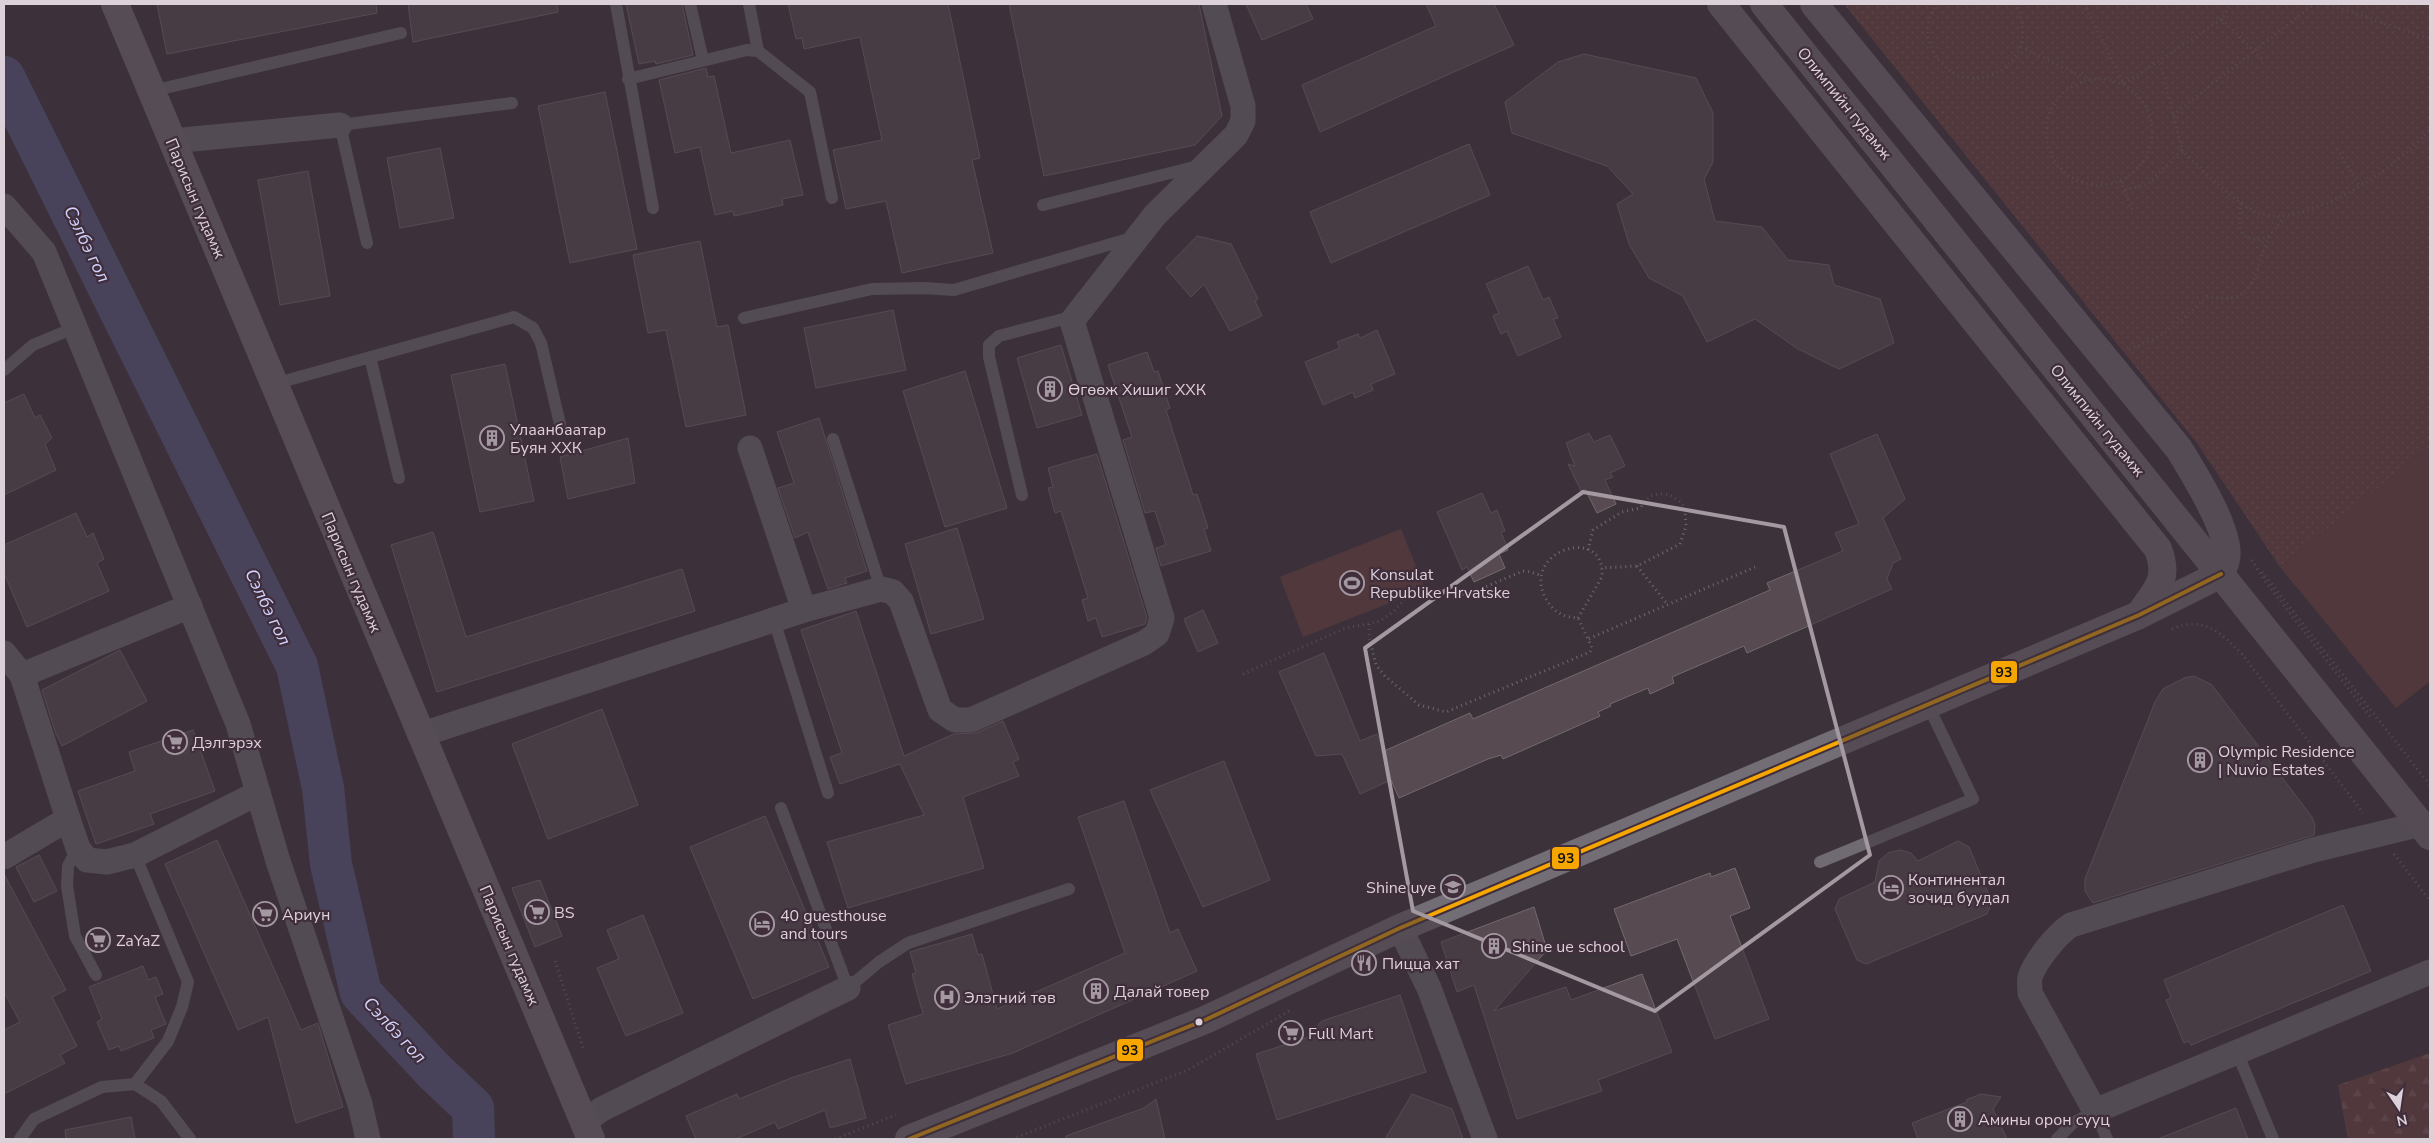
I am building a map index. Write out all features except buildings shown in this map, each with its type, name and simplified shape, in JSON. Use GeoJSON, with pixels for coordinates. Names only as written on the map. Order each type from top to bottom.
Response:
{"type":"FeatureCollection","features":[{"type":"Feature","properties":{"kind":"main road","name":"Парисын гудамж"},"geometry":{"type":"LineString","coordinates":[[115,4],[420,735],[588,1130]]}},
{"type":"Feature","properties":{"kind":"main road"},"geometry":{"type":"LineString","coordinates":[[1720,4],[2158,549],[2164,564],[2163,576],[2159,586],[2139,615]]}},
{"type":"Feature","properties":{"kind":"main road","name":"Олимпийн гудамж"},"geometry":{"type":"LineString","coordinates":[[1764,4],[1856,116],[2221,574],[2427,826]]}},
{"type":"Feature","properties":{"kind":"main road"},"geometry":{"type":"LineString","coordinates":[[909,1139],[1205,1020],[1400,928],[1928,705],[2000,672],[2139,615],[2221,574],[2227,558],[2226,542],[2206,494],[2179,449],[1814,4]]}},
{"type":"Feature","properties":{"kind":"street"},"geometry":{"type":"LineString","coordinates":[[420,735],[804,610],[881,589],[893,592],[901,601],[940,710],[955,720],[971,720],[1144,643],[1157,634],[1162,618],[1072,321],[1155,214],[1236,135],[1242,121],[1243,106],[1214,4]]}},
{"type":"Feature","properties":{"kind":"street"},"geometry":{"type":"LineString","coordinates":[[172,141],[340,125]]}},
{"type":"Feature","properties":{"kind":"street"},"geometry":{"type":"LineString","coordinates":[[4,206],[44,252],[238,724],[278,861],[360,1104],[368,1139]]}},
{"type":"Feature","properties":{"kind":"street"},"geometry":{"type":"LineString","coordinates":[[750,448],[804,610]]}},
{"type":"Feature","properties":{"kind":"street"},"geometry":{"type":"LineString","coordinates":[[22,676],[190,606]]}},
{"type":"Feature","properties":{"kind":"street"},"geometry":{"type":"LineString","coordinates":[[4,653],[22,676],[78,848],[87,860],[107,862],[135,856],[258,793]]}},
{"type":"Feature","properties":{"kind":"street"},"geometry":{"type":"LineString","coordinates":[[4,857],[68,819]]}},
{"type":"Feature","properties":{"kind":"street"},"geometry":{"type":"LineString","coordinates":[[2427,826],[2379,834],[2294,856],[2084,920],[2062,931],[2037,963],[2030,978],[2030,993],[2095,1111],[2430,972]]}},
{"type":"Feature","properties":{"kind":"street"},"geometry":{"type":"LineString","coordinates":[[1400,928],[1428,988],[1485,1139]]}},
{"type":"Feature","properties":{"kind":"street"},"geometry":{"type":"LineString","coordinates":[[588,1130],[602,1109],[848,988]]}},
{"type":"Feature","properties":{"kind":"lane"},"geometry":{"type":"LineString","coordinates":[[616,4],[653,208]]}},
{"type":"Feature","properties":{"kind":"lane"},"geometry":{"type":"LineString","coordinates":[[690,4],[703,60]]}},
{"type":"Feature","properties":{"kind":"lane"},"geometry":{"type":"LineString","coordinates":[[749,4],[758,51]]}},
{"type":"Feature","properties":{"kind":"lane"},"geometry":{"type":"LineString","coordinates":[[152,91],[401,34]]}},
{"type":"Feature","properties":{"kind":"lane"},"geometry":{"type":"LineString","coordinates":[[628,78],[747,50],[758,51],[810,92],[832,198]]}},
{"type":"Feature","properties":{"kind":"lane"},"geometry":{"type":"LineString","coordinates":[[367,243],[340,125],[512,103]]}},
{"type":"Feature","properties":{"kind":"lane"},"geometry":{"type":"LineString","coordinates":[[1043,204],[1206,164]]}},
{"type":"Feature","properties":{"kind":"lane"},"geometry":{"type":"LineString","coordinates":[[744,318],[872,289],[924,288],[954,290],[1138,236]]}},
{"type":"Feature","properties":{"kind":"lane"},"geometry":{"type":"LineString","coordinates":[[1022,495],[989,357],[989,345],[999,336],[1075,316]]}},
{"type":"Feature","properties":{"kind":"lane"},"geometry":{"type":"LineString","coordinates":[[274,384],[514,317],[533,328],[541,343],[560,424]]}},
{"type":"Feature","properties":{"kind":"lane"},"geometry":{"type":"LineString","coordinates":[[4,370],[33,345],[74,328]]}},
{"type":"Feature","properties":{"kind":"lane"},"geometry":{"type":"LineString","coordinates":[[370,357],[399,478]]}},
{"type":"Feature","properties":{"kind":"lane"},"geometry":{"type":"LineString","coordinates":[[833,439],[881,589]]}},
{"type":"Feature","properties":{"kind":"lane"},"geometry":{"type":"LineString","coordinates":[[774,620],[828,793]]}},
{"type":"Feature","properties":{"kind":"lane"},"geometry":{"type":"LineString","coordinates":[[1820,862],[1973,798],[1928,705]]}},
{"type":"Feature","properties":{"kind":"lane"},"geometry":{"type":"LineString","coordinates":[[781,808],[848,988],[879,962],[908,943],[1068,889]]}},
{"type":"Feature","properties":{"kind":"lane"},"geometry":{"type":"LineString","coordinates":[[78,848],[68,866],[67,886],[76,936],[96,975]]}},
{"type":"Feature","properties":{"kind":"lane"},"geometry":{"type":"LineString","coordinates":[[135,856],[188,982],[182,1007],[168,1041],[135,1084]]}},
{"type":"Feature","properties":{"kind":"lane"},"geometry":{"type":"LineString","coordinates":[[2237,1052],[2273,1139]]}},
{"type":"Feature","properties":{"kind":"lane"},"geometry":{"type":"LineString","coordinates":[[20,1139],[34,1119],[102,1087],[135,1084],[161,1101],[190,1139]]}},
{"type":"Feature","properties":{"kind":"lane"},"geometry":{"type":"LineString","coordinates":[[2057,1139],[2073,1123],[2095,1111],[2107,1139]]}},
{"type":"Feature","properties":{"kind":"path"},"geometry":{"type":"LineString","coordinates":[[1937,4],[1928,25],[1929,40],[1934,55],[1944,67],[1957,75],[1972,78],[1988,77],[2002,71],[2014,60],[2021,46],[2024,31],[2021,15],[2015,4]]}},
{"type":"Feature","properties":{"kind":"path"},"geometry":{"type":"LineString","coordinates":[[2084,4],[2124,84],[2148,110],[2152,126],[2151,143],[2145,159],[2134,172],[2120,181],[2103,185],[2086,184],[2071,177],[2058,165],[2049,150],[2046,132],[2050,114],[2058,98],[2072,87],[2089,80],[2107,80],[2124,84],[2160,62],[2222,19],[2231,4]]}},
{"type":"Feature","properties":{"kind":"path"},"geometry":{"type":"LineString","coordinates":[[2173,115],[2314,4]]}},
{"type":"Feature","properties":{"kind":"path"},"geometry":{"type":"LineString","coordinates":[[2328,4],[2430,40]]}},
{"type":"Feature","properties":{"kind":"path"},"geometry":{"type":"LineString","coordinates":[[2222,19],[2263,60]]}},
{"type":"Feature","properties":{"kind":"path"},"geometry":{"type":"LineString","coordinates":[[2021,46],[2089,80]]}},
{"type":"Feature","properties":{"kind":"path"},"geometry":{"type":"LineString","coordinates":[[2160,62],[2182,150],[2241,203],[2259,213],[2284,217],[2334,200],[2360,187],[2387,169],[2430,130]]}},
{"type":"Feature","properties":{"kind":"path"},"geometry":{"type":"LineString","coordinates":[[2337,149],[2360,187]]}},
{"type":"Feature","properties":{"kind":"path"},"geometry":{"type":"LineString","coordinates":[[2125,190],[2140,188],[2148,184],[2182,150]]}},
{"type":"Feature","properties":{"kind":"path"},"geometry":{"type":"LineString","coordinates":[[2120,181],[2134,212]]}},
{"type":"Feature","properties":{"kind":"path"},"geometry":{"type":"LineString","coordinates":[[2241,203],[2239,225],[2243,236],[2257,240],[2270,236]]}},
{"type":"Feature","properties":{"kind":"path"},"geometry":{"type":"LineString","coordinates":[[2124,350],[2147,343],[2175,328],[2208,296],[2221,299],[2234,298],[2242,294],[2255,277],[2270,236],[2284,217]]}},
{"type":"Feature","properties":{"kind":"path"},"geometry":{"type":"LineString","coordinates":[[1588,550],[1593,530],[1613,517],[1640,508],[1650,496],[1660,494],[1677,498],[1685,511],[1686,526],[1680,544],[1637,566],[1601,568]]}},
{"type":"Feature","properties":{"kind":"path"},"geometry":{"type":"LineString","coordinates":[[1576,546],[1588,550],[1594,555],[1601,568],[1602,577],[1578,618],[1567,617],[1556,612],[1545,596],[1542,576],[1556,553],[1576,546]]}},
{"type":"Feature","properties":{"kind":"path"},"geometry":{"type":"LineString","coordinates":[[2254,558],[2257,567],[2351,688],[2430,785]]}},
{"type":"Feature","properties":{"kind":"path"},"geometry":{"type":"LineString","coordinates":[[1637,566],[1668,605]]}},
{"type":"Feature","properties":{"kind":"path"},"geometry":{"type":"LineString","coordinates":[[1588,639],[1754,567]]}},
{"type":"Feature","properties":{"kind":"path"},"geometry":{"type":"LineString","coordinates":[[1243,674],[1343,629],[1369,624],[1393,612],[1405,599],[1422,593],[1458,595],[1471,592],[1523,571],[1542,576]]}},
{"type":"Feature","properties":{"kind":"path"},"geometry":{"type":"LineString","coordinates":[[1369,624],[1369,637],[1376,665],[1385,676],[1419,705],[1446,712],[1590,652],[1592,648],[1578,618]]}},
{"type":"Feature","properties":{"kind":"path"},"geometry":{"type":"LineString","coordinates":[[2165,632],[2183,625],[2207,625],[2219,631],[2242,654],[2430,901]]}},
{"type":"Feature","properties":{"kind":"path"},"geometry":{"type":"LineString","coordinates":[[1012,1139],[1188,1070],[1296,1007]]}},
{"type":"Feature","properties":{"kind":"path"},"geometry":{"type":"LineString","coordinates":[[835,1139],[899,1114]]}},
{"type":"Feature","properties":{"kind":"highlighted area"},"geometry":{"type":"Polygon","coordinates":[[[1583,492],[1784,527],[1870,855],[1655,1011],[1413,911],[1365,648],[1583,492]]]}},
{"type":"Feature","properties":{"kind":"green space"},"geometry":{"type":"Polygon","coordinates":[[[1844,4],[2430,4],[2430,446],[2280,567],[2197,443],[1844,4]]]}},
{"type":"Feature","properties":{"kind":"green space"},"geometry":{"type":"Polygon","coordinates":[[[2430,446],[2430,681],[2396,708],[2280,567],[2430,446]]]}},
{"type":"Feature","properties":{"kind":"green space","name":"Konsulat Republike Hrvatske"},"geometry":{"type":"Polygon","coordinates":[[[1401,529],[1425,589],[1303,637],[1280,577],[1401,529]]]}},
{"type":"Feature","properties":{"kind":"green space"},"geometry":{"type":"Polygon","coordinates":[[[2430,1053],[2430,1139],[2348,1139],[2338,1085],[2430,1053]]]}},
{"type":"Feature","properties":{"kind":"waterway","name":"Сэлбэ гол"},"geometry":{"type":"LineString","coordinates":[[4,77],[297,666],[323,788],[331,864],[361,993],[434,1071],[473,1108],[474,1139]]}},
{"type":"Feature","properties":{"kind":"transit line","name":"93"},"geometry":{"type":"LineString","coordinates":[[909,1139],[1205,1020],[1400,928],[2139,615],[2221,574]]}},
{"type":"Feature","properties":{"kind":"place","name":"Өгөөж Хишиг ХХК"},"geometry":{"type":"Point","coordinates":[1050,389]}},
{"type":"Feature","properties":{"kind":"place","name":"Улаанбаатар Буян ХХК"},"geometry":{"type":"Point","coordinates":[492,438]}},
{"type":"Feature","properties":{"kind":"place","name":"Konsulat Republike Hrvatske"},"geometry":{"type":"Point","coordinates":[1352,583]}},
{"type":"Feature","properties":{"kind":"place","name":"Дэлгэрэх"},"geometry":{"type":"Point","coordinates":[175,742]}},
{"type":"Feature","properties":{"kind":"place","name":"Olympic Residence | Nuvio Estates"},"geometry":{"type":"Point","coordinates":[2200,760]}},
{"type":"Feature","properties":{"kind":"place","name":"Shine uye"},"geometry":{"type":"Point","coordinates":[1453,887]}},
{"type":"Feature","properties":{"kind":"place","name":"Континентал зочид буудал"},"geometry":{"type":"Point","coordinates":[1891,888]}},
{"type":"Feature","properties":{"kind":"place","name":"BS"},"geometry":{"type":"Point","coordinates":[537,912]}},
{"type":"Feature","properties":{"kind":"place","name":"Ариун"},"geometry":{"type":"Point","coordinates":[265,914]}},
{"type":"Feature","properties":{"kind":"place","name":"40 guesthouse and tours"},"geometry":{"type":"Point","coordinates":[762,924]}},
{"type":"Feature","properties":{"kind":"place","name":"ZaYaZ"},"geometry":{"type":"Point","coordinates":[98,940]}},
{"type":"Feature","properties":{"kind":"place","name":"Shine ue school"},"geometry":{"type":"Point","coordinates":[1494,946]}},
{"type":"Feature","properties":{"kind":"place","name":"Пицца хат"},"geometry":{"type":"Point","coordinates":[1364,963]}},
{"type":"Feature","properties":{"kind":"place","name":"Далай товер"},"geometry":{"type":"Point","coordinates":[1096,991]}},
{"type":"Feature","properties":{"kind":"place","name":"Элэгний төв"},"geometry":{"type":"Point","coordinates":[947,997]}},
{"type":"Feature","properties":{"kind":"place","name":"Full Mart"},"geometry":{"type":"Point","coordinates":[1291,1033]}},
{"type":"Feature","properties":{"kind":"place","name":"Амины орон сууц"},"geometry":{"type":"Point","coordinates":[1960,1119]}}]}
